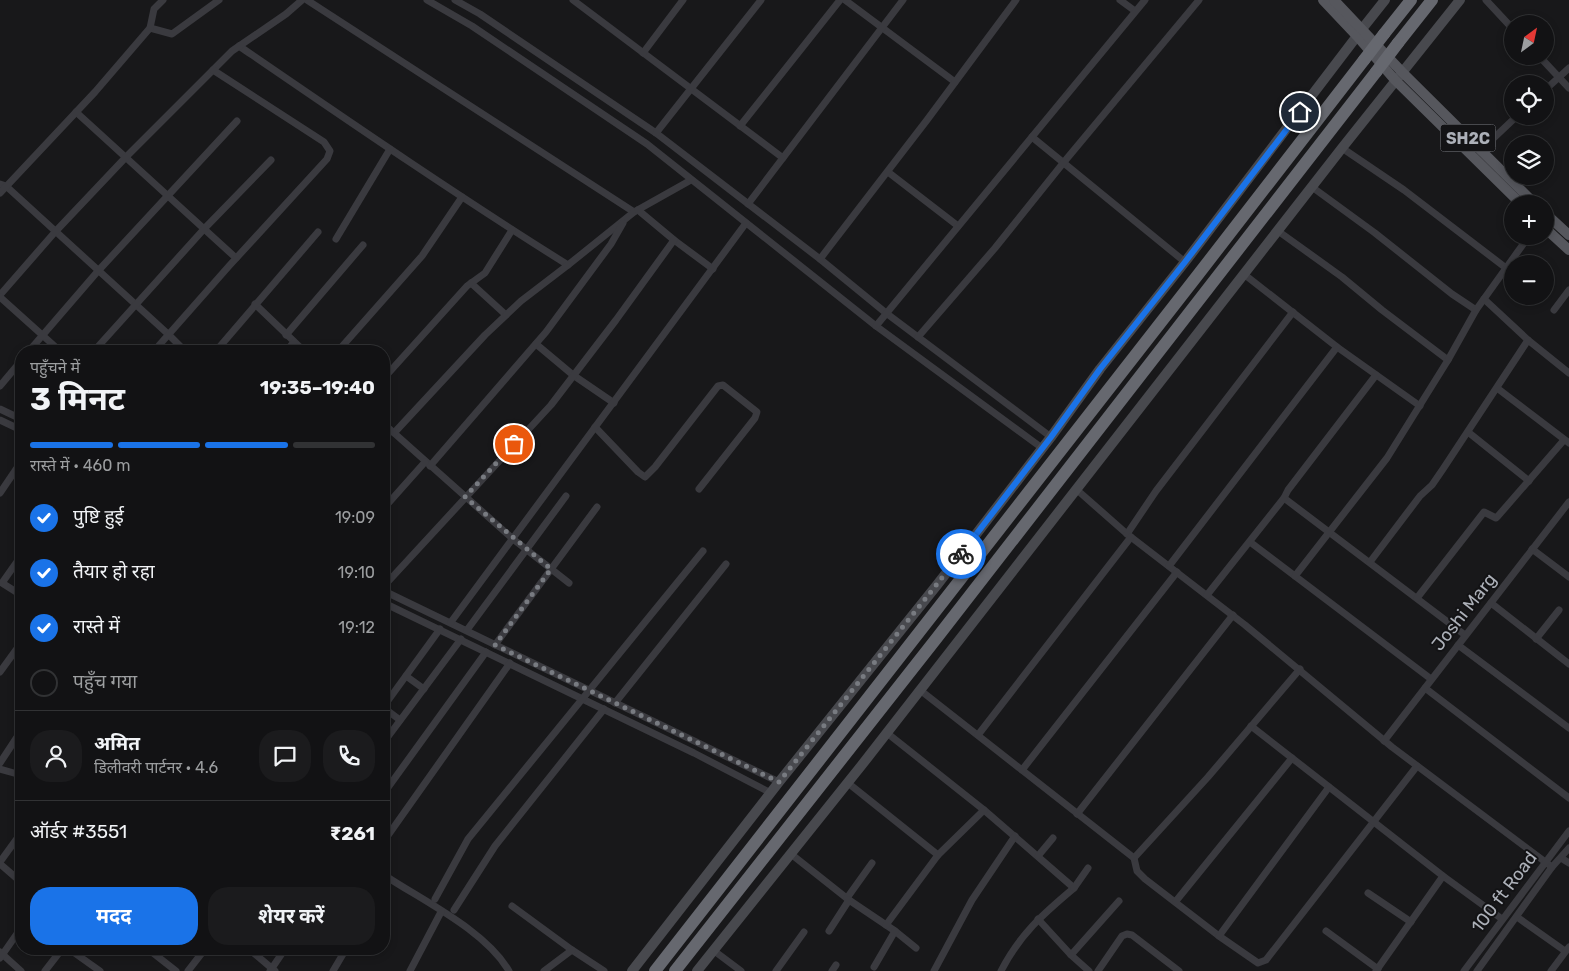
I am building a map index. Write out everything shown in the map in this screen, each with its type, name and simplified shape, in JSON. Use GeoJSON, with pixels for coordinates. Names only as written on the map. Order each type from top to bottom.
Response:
{"type":"FeatureCollection","features":[{"type":"Feature","properties":{"kind":"highway"},"geometry":{"type":"LineString","coordinates":[[655,971],[1192,284],[1411,0]]}},
{"type":"Feature","properties":{"kind":"highway"},"geometry":{"type":"LineString","coordinates":[[675,971],[936,639],[1432,0]]}},
{"type":"Feature","properties":{"kind":"main road","name":"SH2C"},"geometry":{"type":"LineString","coordinates":[[1323,0],[1360,33]]}},
{"type":"Feature","properties":{"kind":"main road","name":"SH2C"},"geometry":{"type":"LineString","coordinates":[[1334,0],[1398,76],[1512,195]]}},
{"type":"Feature","properties":{"kind":"main road","name":"SH2C"},"geometry":{"type":"LineString","coordinates":[[1398,76],[1526,195]]}},
{"type":"Feature","properties":{"kind":"main road"},"geometry":{"type":"LineString","coordinates":[[1554,221],[1569,235]]}},
{"type":"Feature","properties":{"kind":"main road"},"geometry":{"type":"LineString","coordinates":[[1554,236],[1569,250]]}},
{"type":"Feature","properties":{"kind":"street"},"geometry":{"type":"LineString","coordinates":[[0,193],[3,185],[76,112],[150,28],[154,9],[163,0]]}},
{"type":"Feature","properties":{"kind":"street"},"geometry":{"type":"LineString","coordinates":[[150,28],[172,34],[220,0]]}},
{"type":"Feature","properties":{"kind":"street"},"geometry":{"type":"LineString","coordinates":[[54,345],[0,296],[55,232],[213,70],[239,46],[286,14],[302,0]]}},
{"type":"Feature","properties":{"kind":"street"},"geometry":{"type":"LineString","coordinates":[[307,0],[636,211],[713,269]]}},
{"type":"Feature","properties":{"kind":"street"},"geometry":{"type":"LineString","coordinates":[[427,0],[472,26],[647,144],[876,326],[1042,448]]}},
{"type":"Feature","properties":{"kind":"street"},"geometry":{"type":"LineString","coordinates":[[455,0],[480,14],[656,134],[820,259],[886,313],[1051,437]]}},
{"type":"Feature","properties":{"kind":"street"},"geometry":{"type":"LineString","coordinates":[[573,0],[783,158]]}},
{"type":"Feature","properties":{"kind":"street"},"geometry":{"type":"LineString","coordinates":[[643,53],[683,0]]}},
{"type":"Feature","properties":{"kind":"street"},"geometry":{"type":"LineString","coordinates":[[656,134],[760,0]]}},
{"type":"Feature","properties":{"kind":"street"},"geometry":{"type":"LineString","coordinates":[[740,126],[840,0]]}},
{"type":"Feature","properties":{"kind":"street"},"geometry":{"type":"LineString","coordinates":[[845,0],[955,82]]}},
{"type":"Feature","properties":{"kind":"street"},"geometry":{"type":"LineString","coordinates":[[748,204],[903,0]]}},
{"type":"Feature","properties":{"kind":"street"},"geometry":{"type":"LineString","coordinates":[[820,259],[888,172],[1016,0]]}},
{"type":"Feature","properties":{"kind":"street"},"geometry":{"type":"LineString","coordinates":[[1120,0],[1136,11]]}},
{"type":"Feature","properties":{"kind":"street"},"geometry":{"type":"LineString","coordinates":[[876,326],[1145,0]]}},
{"type":"Feature","properties":{"kind":"street"},"geometry":{"type":"LineString","coordinates":[[918,337],[995,248],[1198,0]]}},
{"type":"Feature","properties":{"kind":"street"},"geometry":{"type":"LineString","coordinates":[[632,971],[779,782],[937,585],[1051,437],[1100,369],[1185,262],[1385,0]]}},
{"type":"Feature","properties":{"kind":"street"},"geometry":{"type":"LineString","coordinates":[[696,971],[848,783],[1398,76],[1460,0]]}},
{"type":"Feature","properties":{"kind":"street"},"geometry":{"type":"LineString","coordinates":[[1486,0],[1504,19]]}},
{"type":"Feature","properties":{"kind":"street"},"geometry":{"type":"LineString","coordinates":[[239,46],[462,197],[568,264]]}},
{"type":"Feature","properties":{"kind":"street"},"geometry":{"type":"LineString","coordinates":[[1547,65],[1569,88]]}},
{"type":"Feature","properties":{"kind":"street"},"geometry":{"type":"LineString","coordinates":[[1554,82],[1569,68]]}},
{"type":"Feature","properties":{"kind":"street"},"geometry":{"type":"LineString","coordinates":[[159,345],[328,159],[330,151],[324,142],[213,70]]}},
{"type":"Feature","properties":{"kind":"street"},"geometry":{"type":"LineString","coordinates":[[76,112],[236,258]]}},
{"type":"Feature","properties":{"kind":"street"},"geometry":{"type":"LineString","coordinates":[[34,345],[98,271],[237,121]]}},
{"type":"Feature","properties":{"kind":"street"},"geometry":{"type":"LineString","coordinates":[[1480,151],[1507,125]]}},
{"type":"Feature","properties":{"kind":"street"},"geometry":{"type":"LineString","coordinates":[[1032,137],[1185,262]]}},
{"type":"Feature","properties":{"kind":"street"},"geometry":{"type":"LineString","coordinates":[[1342,148],[1404,190],[1504,266]]}},
{"type":"Feature","properties":{"kind":"street"},"geometry":{"type":"LineString","coordinates":[[336,239],[390,149]]}},
{"type":"Feature","properties":{"kind":"street"},"geometry":{"type":"LineString","coordinates":[[99,345],[204,229],[271,160]]}},
{"type":"Feature","properties":{"kind":"street"},"geometry":{"type":"LineString","coordinates":[[888,172],[958,226]]}},
{"type":"Feature","properties":{"kind":"street"},"geometry":{"type":"LineString","coordinates":[[394,433],[485,335],[521,302],[626,218],[691,180]]}},
{"type":"Feature","properties":{"kind":"street"},"geometry":{"type":"LineString","coordinates":[[3,185],[179,345]]}},
{"type":"Feature","properties":{"kind":"street"},"geometry":{"type":"LineString","coordinates":[[1312,187],[1375,233],[1452,294],[1476,310]]}},
{"type":"Feature","properties":{"kind":"street"},"geometry":{"type":"LineString","coordinates":[[343,345],[422,256],[462,197]]}},
{"type":"Feature","properties":{"kind":"street"},"geometry":{"type":"LineString","coordinates":[[390,502],[428,464],[536,344],[611,244],[626,218]]}},
{"type":"Feature","properties":{"kind":"street"},"geometry":{"type":"LineString","coordinates":[[451,622],[746,224]]}},
{"type":"Feature","properties":{"kind":"street"},"geometry":{"type":"LineString","coordinates":[[390,371],[471,283],[485,274],[512,230]]}},
{"type":"Feature","properties":{"kind":"street"},"geometry":{"type":"LineString","coordinates":[[1278,231],[1342,277],[1448,360]]}},
{"type":"Feature","properties":{"kind":"street"},"geometry":{"type":"LineString","coordinates":[[221,345],[318,232]]}},
{"type":"Feature","properties":{"kind":"street"},"geometry":{"type":"LineString","coordinates":[[390,579],[551,404],[616,320],[674,240]]}},
{"type":"Feature","properties":{"kind":"street"},"geometry":{"type":"LineString","coordinates":[[286,335],[363,245]]}},
{"type":"Feature","properties":{"kind":"street"},"geometry":{"type":"LineString","coordinates":[[1295,576],[1387,458],[1448,360],[1476,310],[1504,271]]}},
{"type":"Feature","properties":{"kind":"street"},"geometry":{"type":"LineString","coordinates":[[1244,275],[1337,347],[1420,406]]}},
{"type":"Feature","properties":{"kind":"street"},"geometry":{"type":"LineString","coordinates":[[471,283],[506,315]]}},
{"type":"Feature","properties":{"kind":"street"},"geometry":{"type":"LineString","coordinates":[[1554,310],[1569,290]]}},
{"type":"Feature","properties":{"kind":"street"},"geometry":{"type":"LineString","coordinates":[[1484,299],[1528,340],[1569,373]]}},
{"type":"Feature","properties":{"kind":"street"},"geometry":{"type":"LineString","coordinates":[[255,304],[297,345]]}},
{"type":"Feature","properties":{"kind":"street"},"geometry":{"type":"LineString","coordinates":[[978,735],[1060,630],[1129,535],[1156,491],[1293,312]]}},
{"type":"Feature","properties":{"kind":"street"},"geometry":{"type":"LineString","coordinates":[[1370,562],[1420,496],[1432,485],[1528,340]]}},
{"type":"Feature","properties":{"kind":"street"},"geometry":{"type":"LineString","coordinates":[[291,345],[294,342]]}},
{"type":"Feature","properties":{"kind":"street"},"geometry":{"type":"LineString","coordinates":[[536,344],[573,375],[614,403]]}},
{"type":"Feature","properties":{"kind":"street"},"geometry":{"type":"LineString","coordinates":[[1169,566],[1337,347]]}},
{"type":"Feature","properties":{"kind":"street"},"geometry":{"type":"LineString","coordinates":[[0,386],[15,368]]}},
{"type":"Feature","properties":{"kind":"street"},"geometry":{"type":"LineString","coordinates":[[1207,595],[1284,498],[1288,490],[1376,376]]}},
{"type":"Feature","properties":{"kind":"street"},"geometry":{"type":"LineString","coordinates":[[595,427],[638,472],[645,476],[655,467],[718,386],[723,385],[755,408],[757,412],[756,418],[699,488]]}},
{"type":"Feature","properties":{"kind":"street"},"geometry":{"type":"LineString","coordinates":[[1417,598],[1484,512],[1496,518],[1567,442],[1497,388]]}},
{"type":"Feature","properties":{"kind":"street"},"geometry":{"type":"LineString","coordinates":[[0,409],[15,416]]}},
{"type":"Feature","properties":{"kind":"street"},"geometry":{"type":"LineString","coordinates":[[0,420],[15,427]]}},
{"type":"Feature","properties":{"kind":"street"},"geometry":{"type":"LineString","coordinates":[[390,429],[513,539],[569,583]]}},
{"type":"Feature","properties":{"kind":"street"},"geometry":{"type":"LineString","coordinates":[[1468,432],[1529,481]]}},
{"type":"Feature","properties":{"kind":"street"},"geometry":{"type":"LineString","coordinates":[[0,493],[15,471]]}},
{"type":"Feature","properties":{"kind":"street"},"geometry":{"type":"LineString","coordinates":[[1076,490],[1129,535],[1300,669],[1384,741],[1552,867]]}},
{"type":"Feature","properties":{"kind":"street"},"geometry":{"type":"LineString","coordinates":[[467,630],[566,496]]}},
{"type":"Feature","properties":{"kind":"street"},"geometry":{"type":"LineString","coordinates":[[1284,498],[1465,635]]}},
{"type":"Feature","properties":{"kind":"street","name":"Joshi Marg"},"geometry":{"type":"LineString","coordinates":[[1384,741],[1569,502]]}},
{"type":"Feature","properties":{"kind":"street"},"geometry":{"type":"LineString","coordinates":[[495,645],[596,508]]}},
{"type":"Feature","properties":{"kind":"street"},"geometry":{"type":"LineString","coordinates":[[1250,542],[1432,679]]}},
{"type":"Feature","properties":{"kind":"street"},"geometry":{"type":"LineString","coordinates":[[1532,549],[1569,578]]}},
{"type":"Feature","properties":{"kind":"street"},"geometry":{"type":"LineString","coordinates":[[435,899],[468,839],[703,551]]}},
{"type":"Feature","properties":{"kind":"street"},"geometry":{"type":"LineString","coordinates":[[15,564],[1,582],[15,591]]}},
{"type":"Feature","properties":{"kind":"street"},"geometry":{"type":"LineString","coordinates":[[615,703],[726,564]]}},
{"type":"Feature","properties":{"kind":"street"},"geometry":{"type":"LineString","coordinates":[[1022,770],[1177,572]]}},
{"type":"Feature","properties":{"kind":"street"},"geometry":{"type":"LineString","coordinates":[[390,594],[779,782]]}},
{"type":"Feature","properties":{"kind":"street"},"geometry":{"type":"LineString","coordinates":[[1491,603],[1569,664]]}},
{"type":"Feature","properties":{"kind":"street"},"geometry":{"type":"LineString","coordinates":[[390,606],[694,753],[771,793]]}},
{"type":"Feature","properties":{"kind":"street"},"geometry":{"type":"LineString","coordinates":[[1536,640],[1559,610]]}},
{"type":"Feature","properties":{"kind":"street"},"geometry":{"type":"LineString","coordinates":[[1078,814],[1233,615]]}},
{"type":"Feature","properties":{"kind":"street"},"geometry":{"type":"LineString","coordinates":[[390,699],[440,630]]}},
{"type":"Feature","properties":{"kind":"street"},"geometry":{"type":"LineString","coordinates":[[390,734],[461,640]]}},
{"type":"Feature","properties":{"kind":"street"},"geometry":{"type":"LineString","coordinates":[[1458,645],[1569,728]]}},
{"type":"Feature","properties":{"kind":"street"},"geometry":{"type":"LineString","coordinates":[[0,672],[15,651]]}},
{"type":"Feature","properties":{"kind":"street"},"geometry":{"type":"LineString","coordinates":[[390,785],[486,652]]}},
{"type":"Feature","properties":{"kind":"street"},"geometry":{"type":"LineString","coordinates":[[390,833],[510,663]]}},
{"type":"Feature","properties":{"kind":"street"},"geometry":{"type":"LineString","coordinates":[[1134,858],[1208,777],[1300,669]]}},
{"type":"Feature","properties":{"kind":"street"},"geometry":{"type":"LineString","coordinates":[[406,676],[424,689]]}},
{"type":"Feature","properties":{"kind":"street"},"geometry":{"type":"LineString","coordinates":[[1424,688],[1569,798]]}},
{"type":"Feature","properties":{"kind":"street"},"geometry":{"type":"LineString","coordinates":[[920,690],[1134,858],[1137,871],[1219,936],[1258,963],[1265,962],[1417,766]]}},
{"type":"Feature","properties":{"kind":"street"},"geometry":{"type":"LineString","coordinates":[[454,910],[495,846],[604,709]]}},
{"type":"Feature","properties":{"kind":"street"},"geometry":{"type":"LineString","coordinates":[[390,712],[400,720]]}},
{"type":"Feature","properties":{"kind":"street"},"geometry":{"type":"LineString","coordinates":[[1251,726],[1443,876],[1502,918]]}},
{"type":"Feature","properties":{"kind":"street"},"geometry":{"type":"LineString","coordinates":[[887,733],[984,810],[1074,888]]}},
{"type":"Feature","properties":{"kind":"street"},"geometry":{"type":"LineString","coordinates":[[0,763],[15,740]]}},
{"type":"Feature","properties":{"kind":"street"},"geometry":{"type":"LineString","coordinates":[[1176,901],[1292,758]]}},
{"type":"Feature","properties":{"kind":"street"},"geometry":{"type":"LineString","coordinates":[[0,769],[15,773]]}},
{"type":"Feature","properties":{"kind":"street"},"geometry":{"type":"LineString","coordinates":[[848,783],[938,856]]}},
{"type":"Feature","properties":{"kind":"street"},"geometry":{"type":"LineString","coordinates":[[1219,936],[1329,788]]}},
{"type":"Feature","properties":{"kind":"street"},"geometry":{"type":"LineString","coordinates":[[886,925],[938,856],[984,810]]}},
{"type":"Feature","properties":{"kind":"street","name":"100 ft Road"},"geometry":{"type":"LineString","coordinates":[[1464,971],[1569,831]]}},
{"type":"Feature","properties":{"kind":"street"},"geometry":{"type":"LineString","coordinates":[[934,971],[972,900],[1015,836]]}},
{"type":"Feature","properties":{"kind":"street"},"geometry":{"type":"LineString","coordinates":[[1038,856],[1053,838]]}},
{"type":"Feature","properties":{"kind":"street"},"geometry":{"type":"LineString","coordinates":[[15,842],[0,863],[15,877]]}},
{"type":"Feature","properties":{"kind":"street"},"geometry":{"type":"LineString","coordinates":[[1477,971],[1552,867],[1569,848]]}},
{"type":"Feature","properties":{"kind":"street"},"geometry":{"type":"LineString","coordinates":[[791,854],[848,899],[895,931],[916,948]]}},
{"type":"Feature","properties":{"kind":"street"},"geometry":{"type":"LineString","coordinates":[[1561,858],[1569,863]]}},
{"type":"Feature","properties":{"kind":"street"},"geometry":{"type":"LineString","coordinates":[[829,931],[872,863]]}},
{"type":"Feature","properties":{"kind":"street"},"geometry":{"type":"LineString","coordinates":[[1001,971],[1022,936],[1038,919],[1074,888],[1088,868]]}},
{"type":"Feature","properties":{"kind":"street"},"geometry":{"type":"LineString","coordinates":[[1326,931],[1377,970],[1443,876]]}},
{"type":"Feature","properties":{"kind":"street"},"geometry":{"type":"LineString","coordinates":[[390,881],[471,930],[503,960],[509,971]]}},
{"type":"Feature","properties":{"kind":"street"},"geometry":{"type":"LineString","coordinates":[[1368,893],[1411,922]]}},
{"type":"Feature","properties":{"kind":"street"},"geometry":{"type":"LineString","coordinates":[[1071,955],[1120,901]]}},
{"type":"Feature","properties":{"kind":"street"},"geometry":{"type":"LineString","coordinates":[[512,906],[604,971]]}},
{"type":"Feature","properties":{"kind":"street"},"geometry":{"type":"LineString","coordinates":[[410,971],[441,912]]}},
{"type":"Feature","properties":{"kind":"street"},"geometry":{"type":"LineString","coordinates":[[1517,917],[1567,949],[1551,971]]}},
{"type":"Feature","properties":{"kind":"street"},"geometry":{"type":"LineString","coordinates":[[1038,919],[1071,955],[1089,971]]}},
{"type":"Feature","properties":{"kind":"street"},"geometry":{"type":"LineString","coordinates":[[874,967],[895,931]]}},
{"type":"Feature","properties":{"kind":"street"},"geometry":{"type":"LineString","coordinates":[[776,971],[804,932]]}},
{"type":"Feature","properties":{"kind":"street"},"geometry":{"type":"LineString","coordinates":[[1098,971],[1122,936],[1127,934],[1132,935],[1179,971]]}},
{"type":"Feature","properties":{"kind":"street"},"geometry":{"type":"LineString","coordinates":[[15,936],[1,955],[21,971]]}},
{"type":"Feature","properties":{"kind":"street"},"geometry":{"type":"LineString","coordinates":[[544,971],[572,950]]}},
{"type":"Feature","properties":{"kind":"street"},"geometry":{"type":"LineString","coordinates":[[713,950],[741,971]]}},
{"type":"Feature","properties":{"kind":"street"},"geometry":{"type":"LineString","coordinates":[[45,971],[57,955]]}},
{"type":"Feature","properties":{"kind":"street"},"geometry":{"type":"LineString","coordinates":[[77,955],[100,971]]}},
{"type":"Feature","properties":{"kind":"street"},"geometry":{"type":"LineString","coordinates":[[156,955],[176,971]]}},
{"type":"Feature","properties":{"kind":"street"},"geometry":{"type":"LineString","coordinates":[[188,971],[200,955]]}},
{"type":"Feature","properties":{"kind":"street"},"geometry":{"type":"LineString","coordinates":[[256,955],[272,970],[281,955]]}},
{"type":"Feature","properties":{"kind":"street"},"geometry":{"type":"LineString","coordinates":[[333,971],[342,955]]}},
{"type":"Feature","properties":{"kind":"way so far"},"geometry":{"type":"LineString","coordinates":[[514,444],[465,497],[551,569],[495,645],[779,782],[961,554]]}},
{"type":"Feature","properties":{"kind":"route"},"geometry":{"type":"LineString","coordinates":[[961,554],[1051,437],[1100,369],[1300,112]]}}]}
